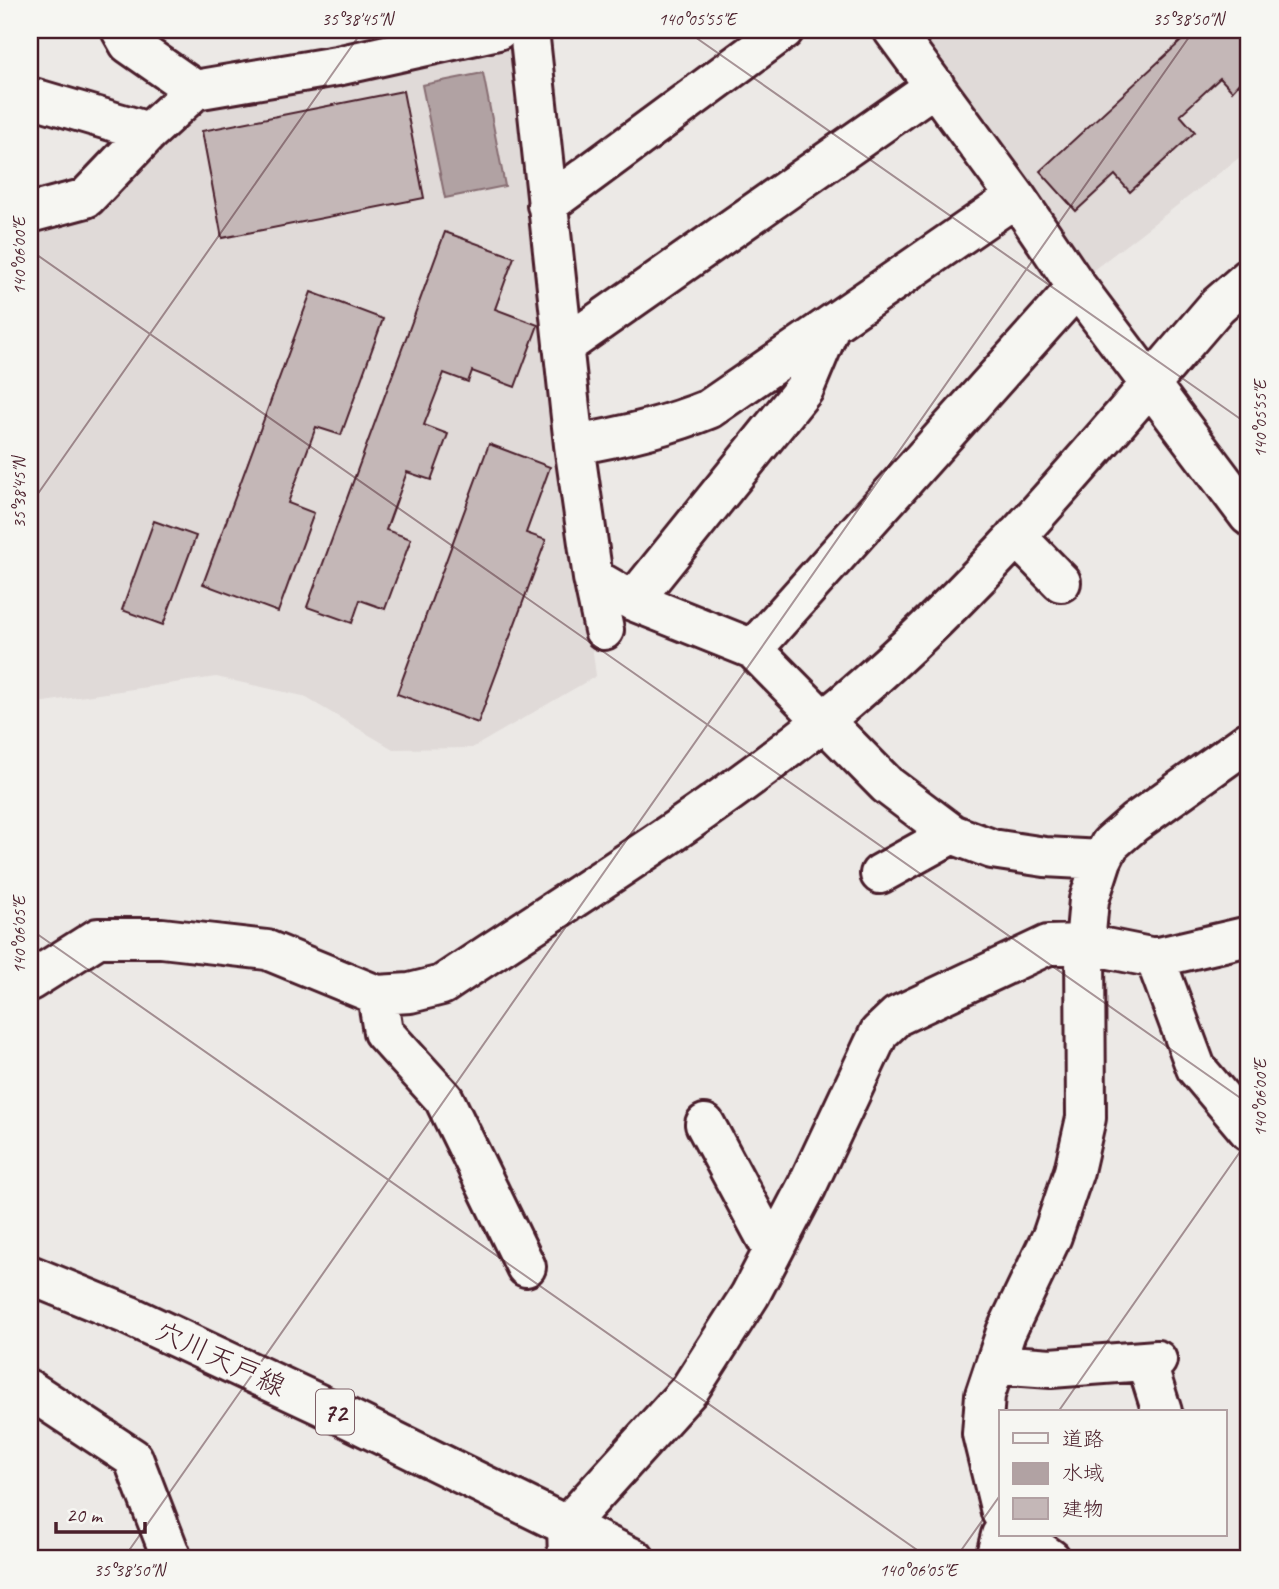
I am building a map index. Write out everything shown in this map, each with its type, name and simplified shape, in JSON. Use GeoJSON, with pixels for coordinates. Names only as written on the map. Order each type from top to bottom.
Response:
{"type":"FeatureCollection","features":[{"type":"Feature","properties":{"kind":"street"},"geometry":{"type":"LineString","coordinates":[[337,65],[367,30]]}},
{"type":"Feature","properties":{"kind":"street"},"geometry":{"type":"LineString","coordinates":[[30,213],[86,198],[149,132],[195,90],[337,65],[498,30]]}},
{"type":"Feature","properties":{"kind":"street"},"geometry":{"type":"LineString","coordinates":[[529,30],[573,445],[593,578],[604,629]]}},
{"type":"Feature","properties":{"kind":"street"},"geometry":{"type":"LineString","coordinates":[[547,205],[784,30]]}},
{"type":"Feature","properties":{"kind":"street"},"geometry":{"type":"LineString","coordinates":[[893,30],[1016,197],[1077,287],[1249,516]]}},
{"type":"Feature","properties":{"kind":"street"},"geometry":{"type":"LineString","coordinates":[[133,35],[195,90]]}},
{"type":"Feature","properties":{"kind":"street"},"geometry":{"type":"LineString","coordinates":[[563,347],[935,86]]}},
{"type":"Feature","properties":{"kind":"street"},"geometry":{"type":"LineString","coordinates":[[30,97],[149,132]]}},
{"type":"Feature","properties":{"kind":"street"},"geometry":{"type":"LineString","coordinates":[[573,445],[673,424],[709,409],[1016,197]]}},
{"type":"Feature","properties":{"kind":"street"},"geometry":{"type":"LineString","coordinates":[[30,981],[98,938],[162,938],[267,950],[377,995],[410,993],[442,985],[712,804],[824,720],[921,635],[1016,536],[1217,306],[1249,278]]}},
{"type":"Feature","properties":{"kind":"street"},"geometry":{"type":"LineString","coordinates":[[752,649],[1077,287]]}},
{"type":"Feature","properties":{"kind":"street"},"geometry":{"type":"LineString","coordinates":[[633,601],[804,389],[830,327]]}},
{"type":"Feature","properties":{"kind":"street"},"geometry":{"type":"LineString","coordinates":[[1016,536],[1061,582]]}},
{"type":"Feature","properties":{"kind":"street"},"geometry":{"type":"LineString","coordinates":[[593,578],[633,601],[752,649],[887,785],[952,834],[992,849],[1045,857],[1102,860]]}},
{"type":"Feature","properties":{"kind":"street"},"geometry":{"type":"LineString","coordinates":[[999,1492],[996,1464],[982,1434],[985,1395],[1006,1332],[1052,1236],[1074,1171],[1086,1118],[1085,944],[1089,900],[1102,860],[1110,844],[1134,823],[1249,741]]}},
{"type":"Feature","properties":{"kind":"street"},"geometry":{"type":"LineString","coordinates":[[880,874],[952,834]]}},
{"type":"Feature","properties":{"kind":"street"},"geometry":{"type":"LineString","coordinates":[[568,1542],[690,1389],[750,1295],[879,1033],[897,1016],[1048,946],[1085,944],[1155,958],[1249,936]]}},
{"type":"Feature","properties":{"kind":"street"},"geometry":{"type":"LineString","coordinates":[[1155,958],[1196,1068],[1249,1131]]}},
{"type":"Feature","properties":{"kind":"street"},"geometry":{"type":"LineString","coordinates":[[377,995],[383,1032],[444,1098],[526,1267]]}},
{"type":"Feature","properties":{"kind":"street"},"geometry":{"type":"LineString","coordinates":[[705,1124],[774,1251]]}},
{"type":"Feature","properties":{"kind":"street","name":"穴川天戸線"},"geometry":{"type":"LineString","coordinates":[[30,1275],[128,1315],[273,1383],[568,1542],[635,1559]]}},
{"type":"Feature","properties":{"kind":"street"},"geometry":{"type":"LineString","coordinates":[[996,1364],[1051,1367],[1151,1360],[1162,1410]]}},
{"type":"Feature","properties":{"kind":"street"},"geometry":{"type":"LineString","coordinates":[[30,1390],[133,1458],[172,1559]]}},
{"type":"Feature","properties":{"kind":"street"},"geometry":{"type":"LineString","coordinates":[[995,1559],[1001,1536]]}},
{"type":"Feature","properties":{"kind":"street"},"geometry":{"type":"LineString","coordinates":[[1018,1536],[1051,1559]]}},
{"type":"Feature","properties":{"kind":"shaded area"},"geometry":{"type":"Polygon","coordinates":[[[911,30],[1249,30],[1249,159],[1244,154],[1092,271],[911,30]]]}},
{"type":"Feature","properties":{"kind":"shaded area"},"geometry":{"type":"Polygon","coordinates":[[[515,41],[596,676],[472,748],[393,749],[303,696],[216,677],[30,704],[30,224],[201,103],[515,41]]]}},
{"type":"Feature","properties":{"kind":"water"},"geometry":{"type":"Polygon","coordinates":[[[483,73],[505,186],[445,198],[422,85],[483,73]]]}},
{"type":"Feature","properties":{"kind":"building"},"geometry":{"type":"Polygon","coordinates":[[[1193,30],[1249,30],[1249,92],[1240,82],[1232,91],[1220,78],[1180,115],[1195,132],[1130,192],[1115,175],[1076,211],[1040,171],[1193,30]]]}},
{"type":"Feature","properties":{"kind":"building"},"geometry":{"type":"Polygon","coordinates":[[[403,91],[424,198],[222,238],[202,131],[403,91]]]}},
{"type":"Feature","properties":{"kind":"building"},"geometry":{"type":"Polygon","coordinates":[[[445,232],[514,257],[495,309],[538,325],[515,387],[472,371],[468,382],[444,373],[424,425],[448,434],[431,480],[407,472],[386,530],[411,539],[385,609],[360,600],[352,623],[307,607],[445,232]]]}},
{"type":"Feature","properties":{"kind":"building"},"geometry":{"type":"Polygon","coordinates":[[[311,292],[383,319],[341,435],[316,427],[288,503],[314,513],[278,612],[203,584],[311,292]]]}},
{"type":"Feature","properties":{"kind":"building"},"geometry":{"type":"Polygon","coordinates":[[[489,444],[550,467],[526,533],[546,540],[478,723],[397,694],[489,444]]]}},
{"type":"Feature","properties":{"kind":"building"},"geometry":{"type":"Polygon","coordinates":[[[154,521],[196,536],[163,625],[122,610],[154,521]]]}}]}
